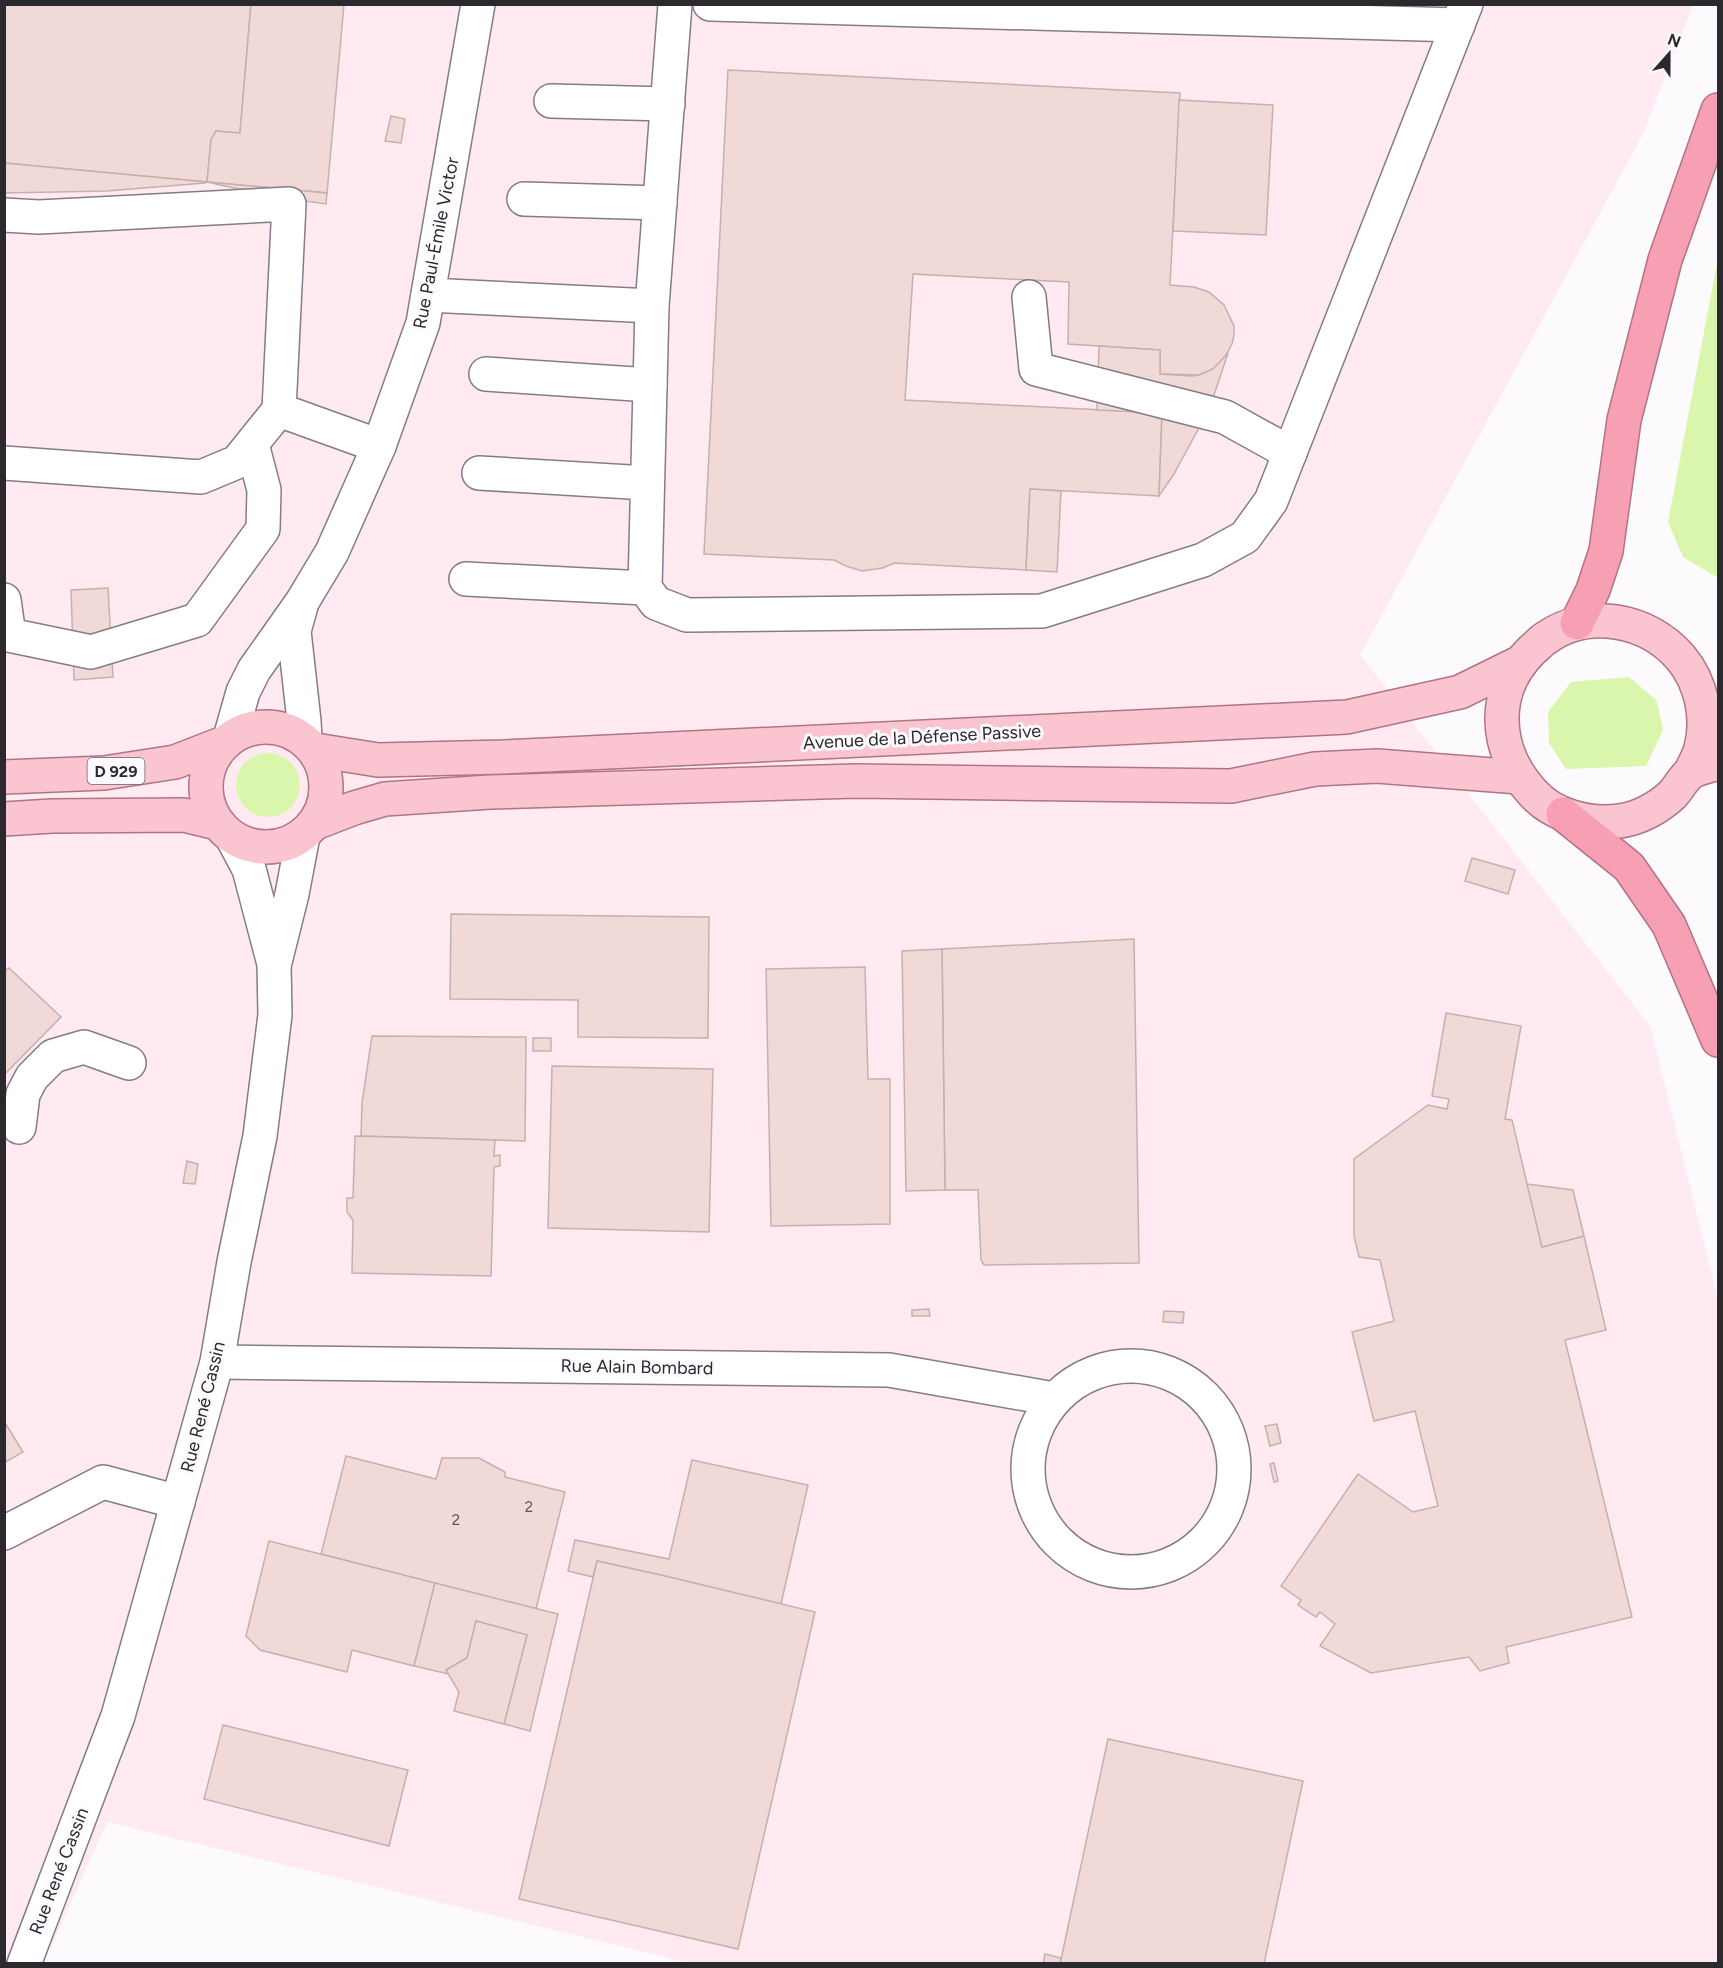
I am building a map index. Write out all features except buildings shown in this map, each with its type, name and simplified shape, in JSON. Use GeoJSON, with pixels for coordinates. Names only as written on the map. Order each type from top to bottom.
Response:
{"type":"FeatureCollection","features":[{"type":"Feature","properties":{"kind":"highway"},"geometry":{"type":"LineString","coordinates":[[1577,623],[1593,590],[1606,551],[1624,420],[1665,260],[1719,110]]}},
{"type":"Feature","properties":{"kind":"highway"},"geometry":{"type":"LineString","coordinates":[[1563,814],[1629,867],[1669,925],[1719,1040]]}},
{"type":"Feature","properties":{"kind":"main road"},"geometry":{"type":"LineString","coordinates":[[1671,647],[1689,668],[1700,693],[1704,720],[1701,748],[1704,768],[1672,796],[1648,812],[1620,821],[1591,822],[1563,814],[1538,799],[1518,777],[1507,755],[1502,732],[1502,707],[1509,683],[1521,662],[1545,638],[1577,623],[1611,620],[1644,628],[1671,647],[1719,671]]}},
{"type":"Feature","properties":{"kind":"main road","name":"Avenue de la Défense Passive"},"geometry":{"type":"LineString","coordinates":[[310,745],[378,760],[491,758],[1347,717],[1460,692],[1521,662]]}},
{"type":"Feature","properties":{"kind":"main road"},"geometry":{"type":"LineString","coordinates":[[225,830],[209,808],[205,791],[207,774],[213,757],[227,741],[248,729],[268,726],[288,730],[310,745],[324,767],[327,786],[324,806],[309,830]]}},
{"type":"Feature","properties":{"kind":"main road","name":"D 929"},"geometry":{"type":"LineString","coordinates":[[4,777],[104,773],[175,762],[227,741]]}},
{"type":"Feature","properties":{"kind":"main road"},"geometry":{"type":"LineString","coordinates":[[4,819],[52,816],[184,815],[225,830],[249,845],[268,848],[286,844],[354,808],[385,799],[490,792],[856,781],[1231,786],[1315,769],[1377,766],[1518,777]]}},
{"type":"Feature","properties":{"kind":"street","name":"Rue Paul-Émile Victor"},"geometry":{"type":"LineString","coordinates":[[227,741],[243,692],[254,670],[302,602],[332,552],[379,446],[423,323],[478,4]]}},
{"type":"Feature","properties":{"kind":"street"},"geometry":{"type":"LineString","coordinates":[[675,4],[652,306],[645,588],[657,603],[687,615],[1042,611],[1203,560],[1245,537],[1271,501],[1462,15],[710,4]]}},
{"type":"Feature","properties":{"kind":"street"},"geometry":{"type":"LineString","coordinates":[[551,101],[668,104]]}},
{"type":"Feature","properties":{"kind":"street"},"geometry":{"type":"LineString","coordinates":[[524,199],[660,203]]}},
{"type":"Feature","properties":{"kind":"street"},"geometry":{"type":"LineString","coordinates":[[4,215],[39,217],[289,204],[279,410],[237,462],[201,477],[4,463]]}},
{"type":"Feature","properties":{"kind":"street"},"geometry":{"type":"LineString","coordinates":[[428,295],[652,306]]}},
{"type":"Feature","properties":{"kind":"street"},"geometry":{"type":"LineString","coordinates":[[1029,297],[1036,369],[1225,417],[1290,453]]}},
{"type":"Feature","properties":{"kind":"street"},"geometry":{"type":"LineString","coordinates":[[486,374],[650,385]]}},
{"type":"Feature","properties":{"kind":"street"},"geometry":{"type":"LineString","coordinates":[[279,410],[379,446]]}},
{"type":"Feature","properties":{"kind":"street"},"geometry":{"type":"LineString","coordinates":[[4,600],[9,635],[91,652],[197,620],[263,529],[264,490],[252,444]]}},
{"type":"Feature","properties":{"kind":"street"},"geometry":{"type":"LineString","coordinates":[[479,473],[647,483]]}},
{"type":"Feature","properties":{"kind":"street"},"geometry":{"type":"LineString","coordinates":[[466,579],[645,588]]}},
{"type":"Feature","properties":{"kind":"street","name":"Rue Paul-Émile Victor"},"geometry":{"type":"LineString","coordinates":[[302,602],[294,631],[304,721],[310,745]]}},
{"type":"Feature","properties":{"kind":"street","name":"Rue René Cassin"},"geometry":{"type":"LineString","coordinates":[[24,1964],[118,1716],[217,1362],[234,1262],[260,1136],[275,1015],[274,964],[249,869],[225,830]]}},
{"type":"Feature","properties":{"kind":"street"},"geometry":{"type":"LineString","coordinates":[[274,964],[309,830]]}},
{"type":"Feature","properties":{"kind":"street"},"geometry":{"type":"LineString","coordinates":[[20,1127],[23,1094],[32,1077],[53,1056],[84,1047],[129,1063]]}},
{"type":"Feature","properties":{"kind":"street","name":"Rue Alain Bombard"},"geometry":{"type":"LineString","coordinates":[[217,1362],[890,1370],[1054,1399]]}},
{"type":"Feature","properties":{"kind":"street"},"geometry":{"type":"LineString","coordinates":[[1114,1367],[1148,1367],[1180,1377],[1207,1399],[1226,1427],[1234,1460],[1234,1471],[1232,1494],[1219,1525],[1196,1551],[1166,1568],[1132,1574],[1098,1568],[1067,1552],[1044,1526],[1030,1495],[1027,1461],[1035,1427],[1054,1399],[1081,1378],[1114,1367]]}},
{"type":"Feature","properties":{"kind":"street"},"geometry":{"type":"LineString","coordinates":[[4,1533],[103,1482],[178,1502]]}},
{"type":"Feature","properties":{"kind":"shaded area"},"geometry":{"type":"Polygon","coordinates":[[[5,5],[1693,5],[1643,134],[1360,655],[1650,1026],[1718,1299],[1718,1963],[690,1963],[107,1822],[44,1963],[5,1964],[5,5]]]}},
{"type":"Feature","properties":{"kind":"green space"},"geometry":{"type":"Polygon","coordinates":[[[1718,258],[1718,578],[1683,557],[1668,522],[1718,258]]]}},
{"type":"Feature","properties":{"kind":"green space"},"geometry":{"type":"Polygon","coordinates":[[[1629,677],[1657,701],[1663,730],[1646,766],[1566,769],[1549,743],[1548,712],[1571,682],[1629,677]]]}},
{"type":"Feature","properties":{"kind":"green space"},"geometry":{"type":"Polygon","coordinates":[[[268,753],[286,759],[294,767],[300,785],[294,803],[286,811],[268,817],[250,811],[242,803],[236,785],[242,767],[250,759],[268,753]]]}}]}
